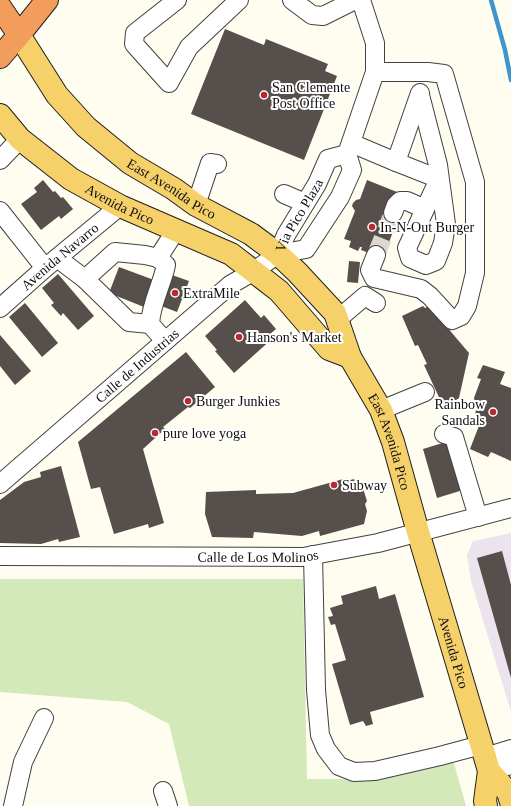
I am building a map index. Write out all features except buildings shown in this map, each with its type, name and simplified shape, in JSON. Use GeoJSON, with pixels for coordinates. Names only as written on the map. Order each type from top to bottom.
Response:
{"type":"FeatureCollection","features":[{"type":"Feature","properties":{"kind":"highway"},"geometry":{"type":"LineString","coordinates":[[0,57],[47,0]]}},
{"type":"Feature","properties":{"kind":"highway","name":"East Avenida Pico"},"geometry":{"type":"LineString","coordinates":[[0,7],[19,35]]}},
{"type":"Feature","properties":{"kind":"main road","name":"East Avenida Pico"},"geometry":{"type":"LineString","coordinates":[[19,35],[57,95],[86,127],[130,163],[174,189],[196,205],[251,234],[278,254],[304,279],[335,313],[350,357],[381,410],[393,442],[418,532]]}},
{"type":"Feature","properties":{"kind":"main road","name":"Avenida Pico"},"geometry":{"type":"LineString","coordinates":[[0,115],[20,139],[71,179],[120,206],[231,254],[254,271]]}},
{"type":"Feature","properties":{"kind":"main road"},"geometry":{"type":"LineString","coordinates":[[254,271],[279,291],[329,349],[350,357]]}},
{"type":"Feature","properties":{"kind":"main road","name":"Avenida Pico"},"geometry":{"type":"LineString","coordinates":[[418,532],[485,758],[486,806]]}},
{"type":"Feature","properties":{"kind":"main road","name":"Avenida Pico"},"geometry":{"type":"LineString","coordinates":[[485,758],[508,792],[511,802]]}},
{"type":"Feature","properties":{"kind":"street"},"geometry":{"type":"LineString","coordinates":[[177,0],[135,33],[134,44],[169,82],[189,47],[238,0]]}},
{"type":"Feature","properties":{"kind":"street"},"geometry":{"type":"LineString","coordinates":[[292,0],[312,15],[323,16],[363,2]]}},
{"type":"Feature","properties":{"kind":"street","name":"Via Pico Plaza"},"geometry":{"type":"LineString","coordinates":[[278,254],[306,249],[340,196],[352,170],[349,149],[375,72],[375,43],[363,2]]}},
{"type":"Feature","properties":{"kind":"street"},"geometry":{"type":"LineString","coordinates":[[375,72],[428,72],[444,74],[474,182],[475,273],[468,306],[460,316],[452,320],[430,296],[421,290],[374,278],[370,270],[376,255]]}},
{"type":"Feature","properties":{"kind":"street"},"geometry":{"type":"LineString","coordinates":[[396,162],[428,72]]}},
{"type":"Feature","properties":{"kind":"street"},"geometry":{"type":"LineString","coordinates":[[420,95],[438,165],[446,224],[443,243],[436,261],[426,265],[410,258],[407,248],[439,179]]}},
{"type":"Feature","properties":{"kind":"street"},"geometry":{"type":"LineString","coordinates":[[0,160],[20,139]]}},
{"type":"Feature","properties":{"kind":"street"},"geometry":{"type":"LineString","coordinates":[[349,149],[396,162],[439,179]]}},
{"type":"Feature","properties":{"kind":"street","name":"Via Pico Plaza"},"geometry":{"type":"LineString","coordinates":[[278,254],[286,235],[317,184],[328,159],[349,149]]}},
{"type":"Feature","properties":{"kind":"street"},"geometry":{"type":"LineString","coordinates":[[196,205],[210,163],[217,164]]}},
{"type":"Feature","properties":{"kind":"street"},"geometry":{"type":"LineString","coordinates":[[284,194],[305,203]]}},
{"type":"Feature","properties":{"kind":"street"},"geometry":{"type":"LineString","coordinates":[[393,213],[396,205],[400,201],[407,201],[425,209]]}},
{"type":"Feature","properties":{"kind":"street","name":"Avenida Navarro"},"geometry":{"type":"LineString","coordinates":[[0,308],[51,263],[120,206]]}},
{"type":"Feature","properties":{"kind":"street"},"geometry":{"type":"LineString","coordinates":[[0,211],[51,263],[84,279],[129,322],[150,324]]}},
{"type":"Feature","properties":{"kind":"street"},"geometry":{"type":"LineString","coordinates":[[158,258],[176,230]]}},
{"type":"Feature","properties":{"kind":"street"},"geometry":{"type":"LineString","coordinates":[[84,279],[115,252],[158,258],[166,265],[164,278],[150,313],[150,324],[165,341]]}},
{"type":"Feature","properties":{"kind":"street","name":"Calle de Industrias"},"geometry":{"type":"LineString","coordinates":[[0,484],[230,285],[254,271],[278,254]]}},
{"type":"Feature","properties":{"kind":"street"},"geometry":{"type":"LineString","coordinates":[[338,319],[366,296],[376,303]]}},
{"type":"Feature","properties":{"kind":"street"},"geometry":{"type":"LineString","coordinates":[[381,410],[425,392]]}},
{"type":"Feature","properties":{"kind":"street"},"geometry":{"type":"LineString","coordinates":[[444,434],[454,438],[478,517]]}},
{"type":"Feature","properties":{"kind":"street","name":"Calle de Los Molinos"},"geometry":{"type":"LineString","coordinates":[[0,556],[302,557],[378,543],[511,508]]}},
{"type":"Feature","properties":{"kind":"street"},"geometry":{"type":"LineString","coordinates":[[314,555],[316,690],[320,736],[326,749],[339,766],[354,772],[376,771],[440,756],[485,758],[511,765]]}},
{"type":"Feature","properties":{"kind":"street"},"geometry":{"type":"LineString","coordinates":[[13,806],[22,762],[44,718]]}},
{"type":"Feature","properties":{"kind":"street"},"geometry":{"type":"LineString","coordinates":[[485,758],[511,749]]}},
{"type":"Feature","properties":{"kind":"shaded area"},"geometry":{"type":"Polygon","coordinates":[[[511,533],[511,712],[471,581],[467,555],[473,541],[511,533]]]}},
{"type":"Feature","properties":{"kind":"green space"},"geometry":{"type":"Polygon","coordinates":[[[0,579],[303,579],[307,779],[375,779],[453,760],[466,806],[189,806],[169,724],[127,702],[0,692],[0,579]]]}},
{"type":"Feature","properties":{"kind":"waterway"},"geometry":{"type":"LineString","coordinates":[[491,0],[505,50],[511,80]]}},
{"type":"Feature","properties":{"kind":"tunnel"},"geometry":{"type":"LineString","coordinates":[[376,255],[393,213]]}},
{"type":"Feature","properties":{"kind":"place","name":"San Clemente Post Office"},"geometry":{"type":"Point","coordinates":[264,95]}},
{"type":"Feature","properties":{"kind":"place","name":"In-N-Out Burger"},"geometry":{"type":"Point","coordinates":[372,227]}},
{"type":"Feature","properties":{"kind":"place","name":"ExtraMile"},"geometry":{"type":"Point","coordinates":[175,293]}},
{"type":"Feature","properties":{"kind":"place","name":"Hanson's Market"},"geometry":{"type":"Point","coordinates":[239,337]}},
{"type":"Feature","properties":{"kind":"place","name":"Burger Junkies"},"geometry":{"type":"Point","coordinates":[188,401]}},
{"type":"Feature","properties":{"kind":"place","name":"Rainbow Sandals"},"geometry":{"type":"Point","coordinates":[493,412]}},
{"type":"Feature","properties":{"kind":"place","name":"pure love yoga"},"geometry":{"type":"Point","coordinates":[155,433]}},
{"type":"Feature","properties":{"kind":"place","name":"Subway"},"geometry":{"type":"Point","coordinates":[334,485]}}]}
